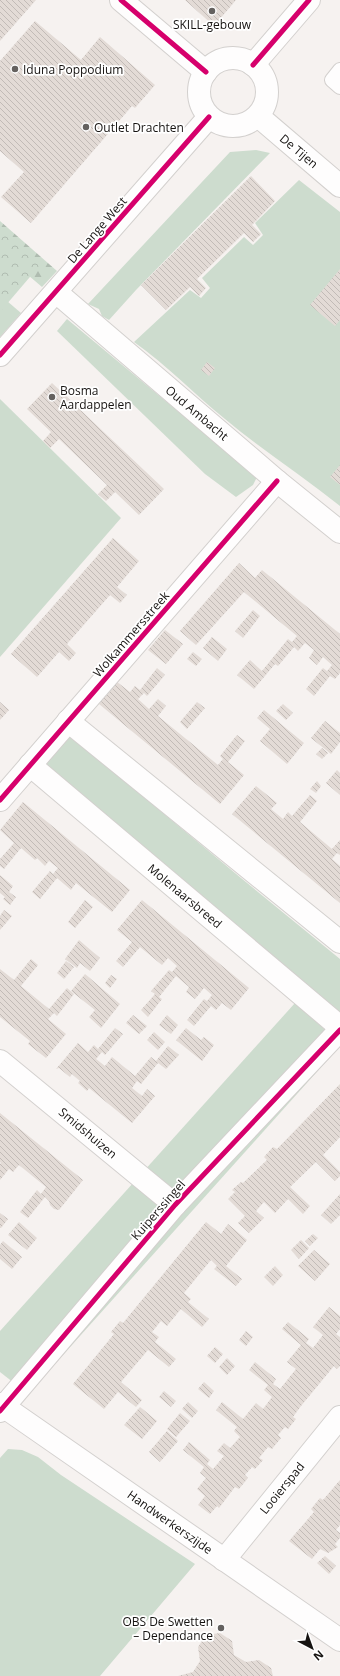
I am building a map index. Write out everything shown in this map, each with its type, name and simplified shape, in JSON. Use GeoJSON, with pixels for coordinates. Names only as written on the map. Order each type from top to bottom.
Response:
{"type":"FeatureCollection","features":[{"type":"Feature","properties":{"kind":"street"},"geometry":{"type":"LineString","coordinates":[[121,0],[206,72]]}},
{"type":"Feature","properties":{"kind":"street"},"geometry":{"type":"LineString","coordinates":[[253,65],[309,0]]}},
{"type":"Feature","properties":{"kind":"street"},"geometry":{"type":"LineString","coordinates":[[228,59],[241,59],[253,65],[262,75],[267,89],[265,104],[258,116],[247,124],[234,126],[220,124],[209,117],[202,107],[199,96],[200,83],[206,72],[215,64],[228,59]]}},
{"type":"Feature","properties":{"kind":"street","name":"De Tijen"},"geometry":{"type":"LineString","coordinates":[[258,116],[340,186]]}},
{"type":"Feature","properties":{"kind":"street","name":"De Lange West"},"geometry":{"type":"LineString","coordinates":[[0,355],[209,117]]}},
{"type":"Feature","properties":{"kind":"street","name":"Oud Ambacht"},"geometry":{"type":"LineString","coordinates":[[56,292],[277,481],[340,532]]}},
{"type":"Feature","properties":{"kind":"street","name":"Wolkammersstreek"},"geometry":{"type":"LineString","coordinates":[[0,800],[277,481]]}},
{"type":"Feature","properties":{"kind":"street"},"geometry":{"type":"LineString","coordinates":[[68,721],[340,942]]}},
{"type":"Feature","properties":{"kind":"street","name":"Molenaarsbreed"},"geometry":{"type":"LineString","coordinates":[[30,766],[340,1027]]}},
{"type":"Feature","properties":{"kind":"street","name":"Kuiperssingel"},"geometry":{"type":"LineString","coordinates":[[1,1407],[175,1205],[340,1030]]}},
{"type":"Feature","properties":{"kind":"street","name":"Smidshuizen"},"geometry":{"type":"LineString","coordinates":[[0,1060],[175,1205]]}},
{"type":"Feature","properties":{"kind":"street","name":"Handwerkerszijde"},"geometry":{"type":"LineString","coordinates":[[1,1407],[340,1640]]}},
{"type":"Feature","properties":{"kind":"street","name":"Looierspad"},"geometry":{"type":"LineString","coordinates":[[224,1560],[340,1417]]}},
{"type":"Feature","properties":{"kind":"lane"},"geometry":{"type":"LineString","coordinates":[[340,70],[332,80],[340,88]]}},
{"type":"Feature","properties":{"kind":"green space"},"geometry":{"type":"Polygon","coordinates":[[[256,150],[270,153],[136,290],[109,320],[102,316],[99,309],[88,304],[230,152],[256,150]]]}},
{"type":"Feature","properties":{"kind":"green space"},"geometry":{"type":"Polygon","coordinates":[[[299,180],[340,212],[340,506],[239,430],[158,360],[134,342],[190,290],[201,298],[210,288],[202,278],[244,237],[253,245],[263,235],[255,223],[299,180]]]}},
{"type":"Feature","properties":{"kind":"green space"},"geometry":{"type":"Polygon","coordinates":[[[0,221],[57,271],[42,287],[0,251],[0,221]]]}},
{"type":"Feature","properties":{"kind":"green space"},"geometry":{"type":"Polygon","coordinates":[[[0,229],[41,264],[0,312],[0,229]]]}},
{"type":"Feature","properties":{"kind":"green space"},"geometry":{"type":"Polygon","coordinates":[[[0,295],[21,313],[0,337],[0,295]]]}},
{"type":"Feature","properties":{"kind":"green space"},"geometry":{"type":"Polygon","coordinates":[[[67,319],[257,477],[253,485],[236,497],[205,474],[57,331],[67,319]]]}},
{"type":"Feature","properties":{"kind":"green space"},"geometry":{"type":"Polygon","coordinates":[[[0,399],[121,518],[0,657],[0,399]]]}},
{"type":"Feature","properties":{"kind":"green space"},"geometry":{"type":"Polygon","coordinates":[[[68,734],[340,959],[340,1012],[334,1009],[43,765],[68,734]]]}},
{"type":"Feature","properties":{"kind":"green space"},"geometry":{"type":"Polygon","coordinates":[[[295,1003],[340,1043],[340,1046],[28,1394],[0,1372],[0,1331],[295,1003]]]}},
{"type":"Feature","properties":{"kind":"green space"},"geometry":{"type":"Polygon","coordinates":[[[8,1449],[22,1450],[38,1457],[61,1475],[195,1564],[100,1676],[0,1676],[0,1458],[8,1449]]]}},
{"type":"Feature","properties":{"kind":"building"},"geometry":{"type":"Polygon","coordinates":[[[0,0],[36,0],[0,41],[0,0]]]}},
{"type":"Feature","properties":{"kind":"building","name":"SKILL-gebouw"},"geometry":{"type":"Polygon","coordinates":[[[185,0],[236,0],[214,26],[185,0]]]}},
{"type":"Feature","properties":{"kind":"building"},"geometry":{"type":"Polygon","coordinates":[[[35,21],[81,60],[100,37],[155,85],[135,108],[132,106],[31,223],[1,197],[24,172],[0,151],[0,61],[35,21]]]}},
{"type":"Feature","properties":{"kind":"building"},"geometry":{"type":"Polygon","coordinates":[[[251,176],[275,201],[252,225],[261,234],[253,242],[244,233],[197,279],[206,288],[199,296],[190,287],[166,310],[141,285],[251,176]]]}},
{"type":"Feature","properties":{"kind":"building"},"geometry":{"type":"Polygon","coordinates":[[[340,269],[340,320],[335,326],[310,305],[340,269]]]}},
{"type":"Feature","properties":{"kind":"building"},"geometry":{"type":"Polygon","coordinates":[[[207,362],[215,368],[209,376],[201,370],[207,362]]]}},
{"type":"Feature","properties":{"kind":"building"},"geometry":{"type":"Polygon","coordinates":[[[52,383],[164,489],[139,515],[115,492],[106,501],[98,494],[107,485],[59,439],[50,448],[43,441],[51,432],[27,409],[52,383]]]}},
{"type":"Feature","properties":{"kind":"building"},"geometry":{"type":"Polygon","coordinates":[[[340,465],[340,485],[330,477],[340,465]]]}},
{"type":"Feature","properties":{"kind":"building"},"geometry":{"type":"Polygon","coordinates":[[[113,538],[139,561],[117,587],[127,595],[120,603],[110,595],[67,644],[76,653],[69,661],[59,652],[37,677],[11,654],[113,538]]]}},
{"type":"Feature","properties":{"kind":"building"},"geometry":{"type":"Polygon","coordinates":[[[239,563],[255,578],[262,570],[340,634],[340,673],[335,679],[330,676],[314,696],[306,689],[323,668],[327,671],[332,665],[323,657],[317,665],[309,658],[314,650],[305,643],[298,651],[294,647],[278,666],[275,664],[254,689],[237,675],[250,660],[262,671],[288,639],[292,642],[297,636],[244,592],[196,645],[180,631],[239,563]]]}},
{"type":"Feature","properties":{"kind":"building"},"geometry":{"type":"Polygon","coordinates":[[[253,610],[260,616],[243,638],[235,631],[253,610]]]}},
{"type":"Feature","properties":{"kind":"building"},"geometry":{"type":"Polygon","coordinates":[[[165,630],[183,644],[166,664],[148,650],[165,630]]]}},
{"type":"Feature","properties":{"kind":"building"},"geometry":{"type":"Polygon","coordinates":[[[212,637],[227,649],[218,661],[203,648],[212,637]]]}},
{"type":"Feature","properties":{"kind":"building"},"geometry":{"type":"Polygon","coordinates":[[[193,652],[202,659],[196,666],[187,659],[193,652]]]}},
{"type":"Feature","properties":{"kind":"building"},"geometry":{"type":"Polygon","coordinates":[[[157,668],[165,675],[147,696],[144,693],[138,699],[149,709],[158,699],[166,706],[158,716],[218,765],[223,759],[220,756],[237,735],[245,741],[228,762],[244,775],[220,804],[99,704],[117,682],[130,692],[135,686],[140,690],[157,668]]]}},
{"type":"Feature","properties":{"kind":"building"},"geometry":{"type":"Polygon","coordinates":[[[0,702],[9,710],[0,720],[0,702]]]}},
{"type":"Feature","properties":{"kind":"building"},"geometry":{"type":"Polygon","coordinates":[[[197,702],[205,708],[187,729],[180,722],[197,702]]]}},
{"type":"Feature","properties":{"kind":"building"},"geometry":{"type":"Polygon","coordinates":[[[283,704],[293,713],[286,720],[276,711],[283,704]]]}},
{"type":"Feature","properties":{"kind":"building"},"geometry":{"type":"Polygon","coordinates":[[[264,710],[304,743],[287,764],[260,741],[270,729],[257,718],[264,710]]]}},
{"type":"Feature","properties":{"kind":"building"},"geometry":{"type":"Polygon","coordinates":[[[325,721],[340,733],[340,742],[331,754],[311,738],[325,721]]]}},
{"type":"Feature","properties":{"kind":"building"},"geometry":{"type":"Polygon","coordinates":[[[322,748],[328,753],[322,759],[316,754],[322,748]]]}},
{"type":"Feature","properties":{"kind":"building"},"geometry":{"type":"Polygon","coordinates":[[[337,770],[340,773],[340,795],[326,783],[337,770]]]}},
{"type":"Feature","properties":{"kind":"building"},"geometry":{"type":"Polygon","coordinates":[[[317,781],[321,786],[316,793],[310,789],[317,781]]]}},
{"type":"Feature","properties":{"kind":"building"},"geometry":{"type":"Polygon","coordinates":[[[256,786],[277,803],[271,809],[283,819],[288,812],[292,816],[310,795],[317,801],[300,822],[332,849],[340,840],[340,855],[337,853],[332,859],[340,866],[340,903],[232,814],[256,786]]]}},
{"type":"Feature","properties":{"kind":"building"},"geometry":{"type":"Polygon","coordinates":[[[23,802],[130,890],[112,912],[76,883],[71,890],[57,878],[40,899],[32,892],[50,871],[53,874],[58,868],[49,861],[45,866],[37,858],[35,860],[21,848],[4,869],[0,866],[0,859],[14,843],[0,830],[23,802]]]}},
{"type":"Feature","properties":{"kind":"building"},"geometry":{"type":"Polygon","coordinates":[[[0,875],[13,886],[9,892],[16,897],[10,905],[3,899],[5,897],[0,893],[0,875]]]}},
{"type":"Feature","properties":{"kind":"building"},"geometry":{"type":"Polygon","coordinates":[[[85,900],[93,907],[75,928],[68,922],[85,900]]]}},
{"type":"Feature","properties":{"kind":"building"},"geometry":{"type":"Polygon","coordinates":[[[142,900],[249,988],[231,1010],[222,1003],[216,1010],[211,1006],[194,1026],[187,1020],[204,999],[207,1001],[212,995],[204,988],[195,999],[186,992],[189,987],[176,976],[159,997],[162,999],[148,1017],[141,1010],[155,994],[151,991],[169,970],[172,972],[177,966],[168,958],[162,965],[140,947],[123,967],[116,961],[132,942],[117,930],[142,900]]]}},
{"type":"Feature","properties":{"kind":"building"},"geometry":{"type":"Polygon","coordinates":[[[4,910],[12,916],[0,930],[0,916],[4,910]]]}},
{"type":"Feature","properties":{"kind":"building"},"geometry":{"type":"Polygon","coordinates":[[[79,940],[100,958],[90,971],[80,963],[77,968],[65,959],[79,940]]]}},
{"type":"Feature","properties":{"kind":"building"},"geometry":{"type":"Polygon","coordinates":[[[31,959],[38,965],[21,986],[49,1009],[67,988],[74,994],[57,1016],[54,1013],[48,1019],[66,1034],[46,1058],[28,1044],[30,1041],[0,1017],[0,969],[14,980],[31,959]]]}},
{"type":"Feature","properties":{"kind":"building"},"geometry":{"type":"Polygon","coordinates":[[[66,961],[74,967],[64,979],[57,973],[66,961]]]}},
{"type":"Feature","properties":{"kind":"building"},"geometry":{"type":"Polygon","coordinates":[[[85,974],[120,1004],[101,1028],[89,1017],[95,1010],[71,991],[85,974]]]}},
{"type":"Feature","properties":{"kind":"building"},"geometry":{"type":"Polygon","coordinates":[[[111,975],[117,979],[110,988],[105,983],[111,975]]]}},
{"type":"Feature","properties":{"kind":"building"},"geometry":{"type":"Polygon","coordinates":[[[133,1015],[147,1026],[139,1034],[126,1023],[133,1015]]]}},
{"type":"Feature","properties":{"kind":"building"},"geometry":{"type":"Polygon","coordinates":[[[167,1015],[178,1025],[171,1034],[159,1025],[167,1015]]]}},
{"type":"Feature","properties":{"kind":"building"},"geometry":{"type":"Polygon","coordinates":[[[115,1028],[123,1034],[105,1055],[102,1052],[96,1059],[105,1066],[112,1057],[135,1076],[151,1057],[156,1061],[168,1046],[179,1055],[166,1069],[158,1063],[141,1084],[137,1081],[132,1088],[142,1096],[147,1089],[155,1096],[132,1123],[89,1088],[87,1091],[78,1083],[80,1081],[72,1074],[70,1077],[59,1068],[56,1069],[78,1043],[88,1052],[94,1045],[98,1049],[115,1028]]]}},
{"type":"Feature","properties":{"kind":"building"},"geometry":{"type":"Polygon","coordinates":[[[186,1028],[201,1040],[204,1037],[214,1045],[202,1061],[176,1040],[186,1028]]]}},
{"type":"Feature","properties":{"kind":"building"},"geometry":{"type":"Polygon","coordinates":[[[154,1032],[165,1042],[158,1050],[147,1040],[154,1032]]]}},
{"type":"Feature","properties":{"kind":"building"},"geometry":{"type":"Polygon","coordinates":[[[340,1084],[340,1137],[323,1155],[340,1172],[340,1176],[335,1181],[316,1162],[290,1187],[310,1206],[303,1214],[288,1199],[275,1213],[264,1202],[256,1211],[264,1218],[249,1233],[238,1223],[245,1216],[228,1199],[235,1192],[232,1190],[241,1182],[243,1183],[267,1160],[264,1157],[273,1147],[277,1149],[340,1084]]]}},
{"type":"Feature","properties":{"kind":"building"},"geometry":{"type":"Polygon","coordinates":[[[0,1113],[83,1180],[59,1210],[54,1209],[45,1197],[28,1218],[20,1212],[37,1190],[41,1194],[46,1187],[19,1165],[13,1172],[9,1169],[0,1180],[0,1113]]]}},
{"type":"Feature","properties":{"kind":"building"},"geometry":{"type":"Polygon","coordinates":[[[340,1194],[340,1215],[331,1224],[321,1215],[340,1194]]]}},
{"type":"Feature","properties":{"kind":"building"},"geometry":{"type":"Polygon","coordinates":[[[0,1213],[8,1219],[1,1228],[0,1228],[0,1213]]]}},
{"type":"Feature","properties":{"kind":"building"},"geometry":{"type":"Polygon","coordinates":[[[19,1222],[37,1238],[27,1250],[8,1235],[19,1222]]]}},
{"type":"Feature","properties":{"kind":"building"},"geometry":{"type":"Polygon","coordinates":[[[206,1222],[221,1234],[228,1224],[247,1240],[226,1266],[242,1279],[236,1286],[214,1269],[217,1266],[211,1260],[184,1293],[191,1299],[188,1302],[209,1319],[202,1327],[181,1309],[167,1326],[161,1321],[152,1332],[159,1337],[155,1342],[176,1359],[169,1367],[148,1350],[121,1382],[142,1400],[136,1407],[118,1392],[104,1409],[73,1384],[114,1334],[111,1332],[120,1321],[123,1323],[206,1222]]]}},
{"type":"Feature","properties":{"kind":"building"},"geometry":{"type":"Polygon","coordinates":[[[313,1234],[318,1238],[310,1246],[305,1241],[313,1234]]]}},
{"type":"Feature","properties":{"kind":"building"},"geometry":{"type":"Polygon","coordinates":[[[301,1240],[309,1248],[299,1259],[291,1250],[301,1240]]]}},
{"type":"Feature","properties":{"kind":"building"},"geometry":{"type":"Polygon","coordinates":[[[3,1241],[22,1257],[12,1269],[0,1259],[0,1245],[3,1241]]]}},
{"type":"Feature","properties":{"kind":"building"},"geometry":{"type":"Polygon","coordinates":[[[314,1250],[330,1264],[315,1281],[298,1266],[314,1250]]]}},
{"type":"Feature","properties":{"kind":"building"},"geometry":{"type":"Polygon","coordinates":[[[275,1266],[283,1275],[273,1286],[264,1277],[275,1266]]]}},
{"type":"Feature","properties":{"kind":"building"},"geometry":{"type":"Polygon","coordinates":[[[329,1307],[340,1316],[340,1329],[336,1334],[340,1337],[340,1366],[337,1369],[334,1366],[301,1406],[293,1417],[296,1419],[288,1429],[285,1427],[278,1435],[281,1438],[272,1449],[268,1447],[259,1458],[263,1460],[255,1469],[252,1467],[245,1475],[248,1478],[239,1489],[235,1487],[219,1508],[217,1506],[210,1514],[198,1505],[205,1496],[197,1489],[206,1478],[200,1473],[204,1467],[183,1450],[189,1442],[210,1460],[207,1464],[213,1469],[224,1456],[217,1451],[224,1443],[230,1448],[240,1437],[234,1431],[237,1427],[216,1410],[222,1402],[243,1419],[256,1403],[263,1409],[272,1397],[264,1390],[268,1385],[249,1370],[255,1362],[276,1379],[273,1384],[280,1389],[296,1369],[287,1362],[301,1345],[282,1329],[288,1322],[309,1339],[306,1343],[313,1348],[323,1335],[313,1327],[329,1307]]]}},
{"type":"Feature","properties":{"kind":"building"},"geometry":{"type":"Polygon","coordinates":[[[246,1331],[253,1337],[246,1346],[239,1340],[246,1331]]]}},
{"type":"Feature","properties":{"kind":"building"},"geometry":{"type":"Polygon","coordinates":[[[215,1347],[223,1354],[215,1363],[207,1356],[215,1347]]]}},
{"type":"Feature","properties":{"kind":"building"},"geometry":{"type":"Polygon","coordinates":[[[227,1358],[235,1366],[227,1375],[219,1367],[227,1358]]]}},
{"type":"Feature","properties":{"kind":"building"},"geometry":{"type":"Polygon","coordinates":[[[204,1382],[214,1391],[209,1398],[198,1389],[204,1382]]]}},
{"type":"Feature","properties":{"kind":"building"},"geometry":{"type":"Polygon","coordinates":[[[164,1391],[176,1401],[171,1407],[159,1397],[164,1391]]]}},
{"type":"Feature","properties":{"kind":"building"},"geometry":{"type":"Polygon","coordinates":[[[188,1402],[198,1411],[192,1418],[182,1409],[188,1402]]]}},
{"type":"Feature","properties":{"kind":"building"},"geometry":{"type":"Polygon","coordinates":[[[140,1407],[157,1421],[142,1439],[124,1425],[140,1407]]]}},
{"type":"Feature","properties":{"kind":"building"},"geometry":{"type":"Polygon","coordinates":[[[180,1413],[190,1421],[176,1437],[167,1429],[180,1413]]]}},
{"type":"Feature","properties":{"kind":"building"},"geometry":{"type":"Polygon","coordinates":[[[167,1431],[178,1441],[160,1462],[149,1452],[167,1431]]]}},
{"type":"Feature","properties":{"kind":"building"},"geometry":{"type":"Polygon","coordinates":[[[340,1480],[340,1525],[336,1530],[340,1533],[340,1538],[335,1544],[338,1547],[328,1553],[320,1549],[312,1559],[289,1541],[314,1512],[311,1509],[320,1498],[323,1500],[340,1480]]]}},
{"type":"Feature","properties":{"kind":"building"},"geometry":{"type":"Polygon","coordinates":[[[325,1556],[336,1566],[329,1574],[317,1563],[325,1556]]]}},
{"type":"Feature","properties":{"kind":"building"},"geometry":{"type":"Polygon","coordinates":[[[220,1633],[232,1641],[234,1655],[246,1662],[259,1660],[271,1668],[273,1676],[178,1676],[193,1672],[200,1661],[198,1647],[206,1635],[220,1633]]]}},
{"type":"Feature","properties":{"kind":"cycle path"},"geometry":{"type":"LineString","coordinates":[[121,0],[206,72]]}},
{"type":"Feature","properties":{"kind":"cycle path"},"geometry":{"type":"LineString","coordinates":[[253,65],[309,0]]}},
{"type":"Feature","properties":{"kind":"cycle path"},"geometry":{"type":"LineString","coordinates":[[0,355],[209,117]]}},
{"type":"Feature","properties":{"kind":"cycle path"},"geometry":{"type":"LineString","coordinates":[[0,800],[277,481]]}},
{"type":"Feature","properties":{"kind":"cycle path"},"geometry":{"type":"LineString","coordinates":[[0,1411],[175,1205],[340,1030]]}},
{"type":"Feature","properties":{"kind":"place","name":"SKILL-gebouw"},"geometry":{"type":"Point","coordinates":[212,11]}},
{"type":"Feature","properties":{"kind":"place","name":"Iduna Poppodium"},"geometry":{"type":"Point","coordinates":[15,69]}},
{"type":"Feature","properties":{"kind":"place","name":"Outlet Drachten"},"geometry":{"type":"Point","coordinates":[86,127]}},
{"type":"Feature","properties":{"kind":"place","name":"Bosma Aardappelen"},"geometry":{"type":"Point","coordinates":[52,397]}},
{"type":"Feature","properties":{"kind":"place","name":"OBS De Swetten – Dependance"},"geometry":{"type":"Point","coordinates":[221,1628]}}]}
